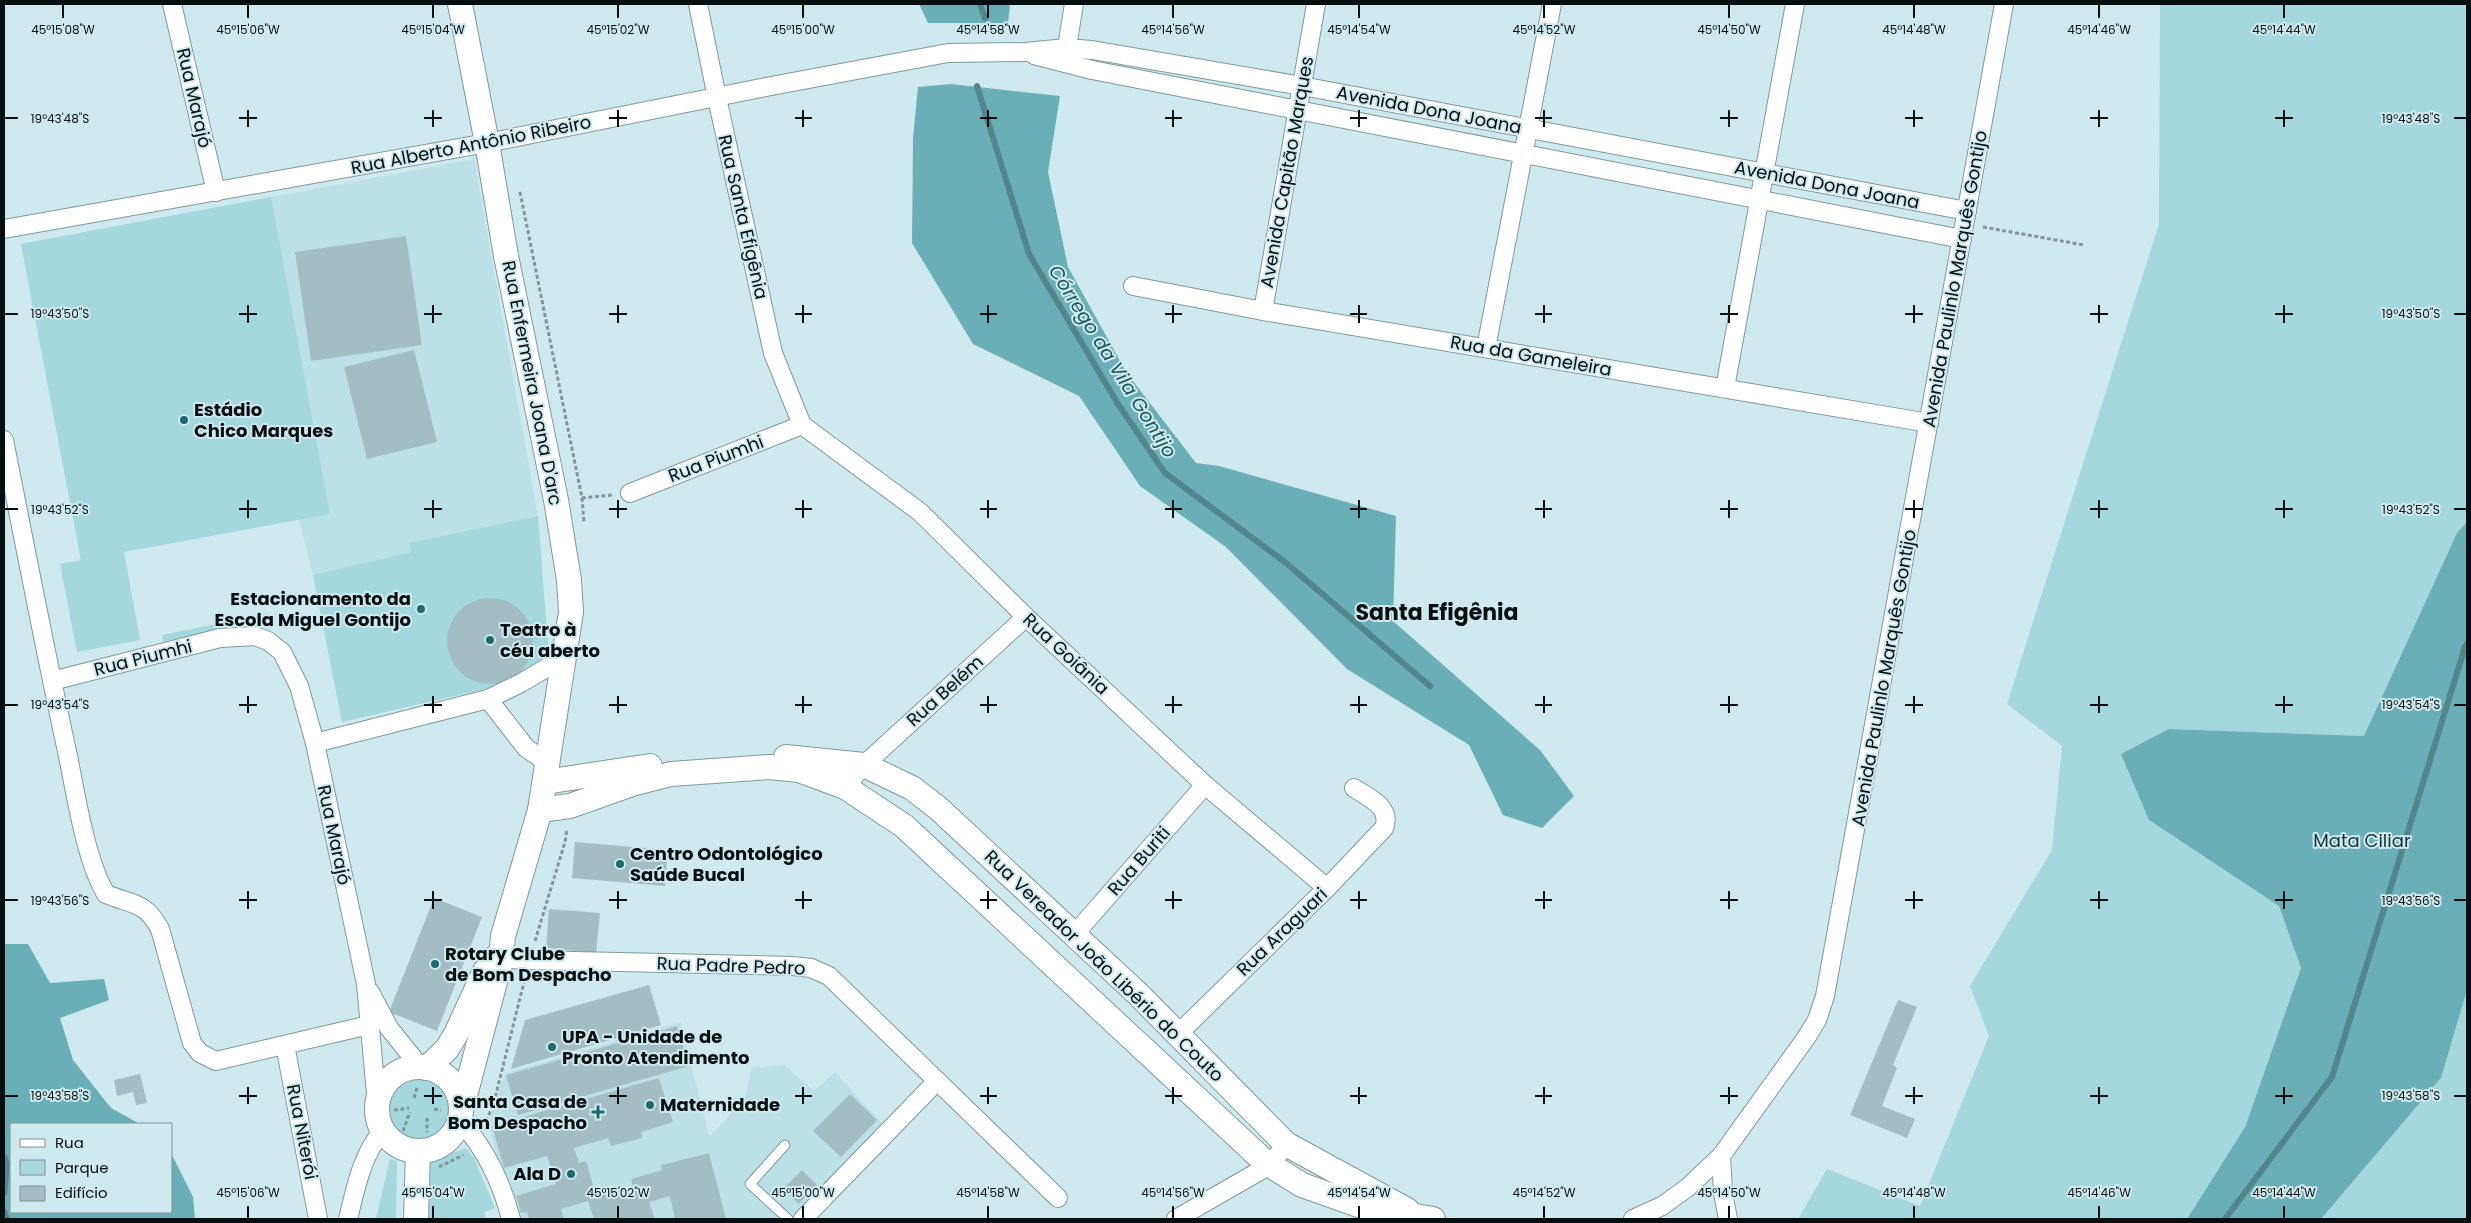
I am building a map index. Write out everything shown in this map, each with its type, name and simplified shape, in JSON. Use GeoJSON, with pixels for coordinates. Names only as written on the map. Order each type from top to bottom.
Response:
{"type":"FeatureCollection","features":[{"type":"Feature","properties":{"kind":"main road","name":"Rua Enfermeira Joana D'arc"},"geometry":{"type":"LineString","coordinates":[[460,4],[487,143],[506,256],[556,500],[569,580],[571,612],[540,810],[499,950],[461,1114]]}},
{"type":"Feature","properties":{"kind":"main road","name":"Rua Vereador João Libério do Couto"},"geometry":{"type":"LineString","coordinates":[[770,762],[803,757],[864,765],[912,788],[938,808],[1138,994],[1286,1144],[1313,1160],[1426,1218]]}},
{"type":"Feature","properties":{"kind":"main road","name":"Rua Vereador João Libério do Couto"},"geometry":{"type":"LineString","coordinates":[[770,762],[799,770],[845,787],[904,826],[1234,1135],[1270,1165],[1302,1185],[1346,1201],[1364,1207],[1426,1218]]}},
{"type":"Feature","properties":{"kind":"main road"},"geometry":{"type":"LineString","coordinates":[[547,772],[671,763],[770,762]]}},
{"type":"Feature","properties":{"kind":"main road"},"geometry":{"type":"LineString","coordinates":[[540,810],[570,806],[632,784],[671,774],[770,762]]}},
{"type":"Feature","properties":{"kind":"main road","name":"Rua Enfermeira Joana D'arc"},"geometry":{"type":"LineString","coordinates":[[424,1068],[448,1049],[499,950]]}},
{"type":"Feature","properties":{"kind":"main road"},"geometry":{"type":"LineString","coordinates":[[413,1067],[424,1068],[440,1072],[452,1082],[459,1093],[461,1114],[454,1133],[444,1144],[432,1150],[400,1141],[378,1118],[377,1104],[380,1091],[388,1080],[400,1072],[413,1067]]}},
{"type":"Feature","properties":{"kind":"main road"},"geometry":{"type":"LineString","coordinates":[[400,1141],[416,1219]]}},
{"type":"Feature","properties":{"kind":"street","name":"Rua Marajó"},"geometry":{"type":"LineString","coordinates":[[172,4],[216,192]]}},
{"type":"Feature","properties":{"kind":"street","name":"Rua Santa Efigênia"},"geometry":{"type":"LineString","coordinates":[[698,4],[773,353],[802,426]]}},
{"type":"Feature","properties":{"kind":"street"},"geometry":{"type":"LineString","coordinates":[[1065,56],[1074,4]]}},
{"type":"Feature","properties":{"kind":"street","name":"Avenida Capitão Marques"},"geometry":{"type":"LineString","coordinates":[[1263,311],[1316,4]]}},
{"type":"Feature","properties":{"kind":"street"},"geometry":{"type":"LineString","coordinates":[[1486,348],[1552,4]]}},
{"type":"Feature","properties":{"kind":"street"},"geometry":{"type":"LineString","coordinates":[[1725,388],[1796,4]]}},
{"type":"Feature","properties":{"kind":"street","name":"Avenida Paulinlo Marquês Gontijo"},"geometry":{"type":"LineString","coordinates":[[1633,1219],[1662,1206],[1686,1188],[1721,1156],[1806,1038],[1817,1020],[1825,996],[2004,4]]}},
{"type":"Feature","properties":{"kind":"street","name":"Avenida Dona Joana"},"geometry":{"type":"LineString","coordinates":[[1065,56],[1092,50],[1302,86],[1764,173],[1965,225]]}},
{"type":"Feature","properties":{"kind":"street","name":"Rua Alberto Antônio Ribeiro"},"geometry":{"type":"LineString","coordinates":[[4,229],[487,143],[771,86],[948,53],[1026,52],[1065,56]]}},
{"type":"Feature","properties":{"kind":"street","name":"Avenida Dona Joana"},"geometry":{"type":"LineString","coordinates":[[1065,56],[1297,111],[1760,200],[1965,225]]}},
{"type":"Feature","properties":{"kind":"street","name":"Rua da Gameleira"},"geometry":{"type":"LineString","coordinates":[[1133,286],[1263,311],[1929,423]]}},
{"type":"Feature","properties":{"kind":"street","name":"Rua Piumhi"},"geometry":{"type":"LineString","coordinates":[[630,493],[802,426]]}},
{"type":"Feature","properties":{"kind":"street","name":"Rua Goiânia"},"geometry":{"type":"LineString","coordinates":[[802,426],[920,512],[1026,616],[1205,785],[1327,888]]}},
{"type":"Feature","properties":{"kind":"street"},"geometry":{"type":"LineString","coordinates":[[4,440],[52,681],[81,817],[98,881],[106,894],[138,904],[152,913],[160,929],[184,1023],[192,1043],[200,1053],[216,1061],[370,1025]]}},
{"type":"Feature","properties":{"kind":"street","name":"Rua Belém"},"geometry":{"type":"LineString","coordinates":[[845,787],[864,765],[1026,616]]}},
{"type":"Feature","properties":{"kind":"street","name":"Rua Piumhi"},"geometry":{"type":"LineString","coordinates":[[52,681],[220,638],[255,636],[268,641],[282,652],[299,686]]}},
{"type":"Feature","properties":{"kind":"street"},"geometry":{"type":"LineString","coordinates":[[315,743],[488,699],[521,683],[563,658]]}},
{"type":"Feature","properties":{"kind":"street","name":"Rua Marajó"},"geometry":{"type":"LineString","coordinates":[[299,686],[315,743],[366,984],[377,1104]]}},
{"type":"Feature","properties":{"kind":"street"},"geometry":{"type":"LineString","coordinates":[[488,699],[547,772]]}},
{"type":"Feature","properties":{"kind":"street","name":"Rua Buriti"},"geometry":{"type":"LineString","coordinates":[[1074,936],[1205,785]]}},
{"type":"Feature","properties":{"kind":"street","name":"Rua Araguari"},"geometry":{"type":"LineString","coordinates":[[1178,1034],[1327,888],[1384,828],[1387,821],[1386,812],[1379,804],[1354,788]]}},
{"type":"Feature","properties":{"kind":"street","name":"Rua Padre Pedro"},"geometry":{"type":"LineString","coordinates":[[499,950],[811,968],[829,976],[836,982],[1058,1198]]}},
{"type":"Feature","properties":{"kind":"street","name":"Rua Marajó"},"geometry":{"type":"LineString","coordinates":[[366,984],[390,1028],[424,1068]]}},
{"type":"Feature","properties":{"kind":"street","name":"Rua Niterói"},"geometry":{"type":"LineString","coordinates":[[285,1046],[318,1219]]}},
{"type":"Feature","properties":{"kind":"street"},"geometry":{"type":"LineString","coordinates":[[803,1219],[937,1081]]}},
{"type":"Feature","properties":{"kind":"street"},"geometry":{"type":"LineString","coordinates":[[461,1114],[476,1138],[505,1195],[511,1219]]}},
{"type":"Feature","properties":{"kind":"street"},"geometry":{"type":"LineString","coordinates":[[348,1219],[357,1184],[374,1141],[400,1141]]}},
{"type":"Feature","properties":{"kind":"street"},"geometry":{"type":"LineString","coordinates":[[1178,1219],[1270,1165],[1286,1144]]}},
{"type":"Feature","properties":{"kind":"street"},"geometry":{"type":"LineString","coordinates":[[1721,1156],[1723,1193],[1728,1219]]}},
{"type":"Feature","properties":{"kind":"lane"},"geometry":{"type":"LineString","coordinates":[[785,1145],[750,1184],[788,1219]]}},
{"type":"Feature","properties":{"kind":"path"},"geometry":{"type":"LineString","coordinates":[[520,190],[582,498],[585,528]]}},
{"type":"Feature","properties":{"kind":"path"},"geometry":{"type":"LineString","coordinates":[[1965,225],[2084,245]]}},
{"type":"Feature","properties":{"kind":"path"},"geometry":{"type":"LineString","coordinates":[[582,498],[630,493]]}},
{"type":"Feature","properties":{"kind":"path"},"geometry":{"type":"LineString","coordinates":[[400,1141],[410,1112]]}},
{"type":"Feature","properties":{"kind":"shaded area"},"geometry":{"type":"Polygon","coordinates":[[[474,159],[538,516],[409,543],[411,552],[313,575],[299,519],[81,560],[21,244],[474,159]]]}},
{"type":"Feature","properties":{"kind":"shaded area","name":"Santa Casa de Bom Despacho"},"geometry":{"type":"Polygon","coordinates":[[[681,1022],[709,1137],[744,1100],[752,1068],[784,1065],[814,1091],[835,1072],[884,1125],[789,1219],[516,1219],[488,1125],[505,1073],[681,1022]]]}},
{"type":"Feature","properties":{"kind":"green space"},"geometry":{"type":"Polygon","coordinates":[[[919,4],[1010,4],[1008,23],[928,23],[919,4]]]}},
{"type":"Feature","properties":{"kind":"green space"},"geometry":{"type":"Polygon","coordinates":[[[2160,4],[2467,4],[2467,522],[2457,534],[2364,736],[2169,729],[2149,820],[2279,906],[2301,968],[2245,1127],[2187,1219],[1798,1219],[1827,1169],[1920,1206],[1989,1036],[1970,986],[2052,850],[2062,746],[2007,704],[2159,224],[2160,4]]]}},
{"type":"Feature","properties":{"kind":"green space"},"geometry":{"type":"Polygon","coordinates":[[[951,84],[1060,96],[1048,172],[1068,267],[1126,372],[1196,463],[1219,466],[1396,516],[1393,621],[1540,750],[1574,796],[1542,828],[1503,815],[1469,745],[1347,669],[1226,547],[1140,486],[1079,396],[973,344],[912,243],[913,138],[918,87],[951,84]]]}},
{"type":"Feature","properties":{"kind":"green space","name":"Estádio Chico Marques"},"geometry":{"type":"Polygon","coordinates":[[[271,197],[330,514],[124,552],[140,640],[77,652],[60,564],[81,560],[21,244],[271,197]]]}},
{"type":"Feature","properties":{"kind":"green space"},"geometry":{"type":"Polygon","coordinates":[[[538,516],[549,658],[511,683],[342,722],[313,575],[411,552],[409,543],[538,516]]]}},
{"type":"Feature","properties":{"kind":"green space","name":"Mata Ciliar"},"geometry":{"type":"Polygon","coordinates":[[[2467,522],[2467,990],[2441,1078],[2321,1219],[2187,1219],[2245,1127],[2301,968],[2279,906],[2149,820],[2121,754],[2169,729],[2364,736],[2457,533],[2467,522]]]}},
{"type":"Feature","properties":{"kind":"green space"},"geometry":{"type":"Polygon","coordinates":[[[269,613],[270,618],[163,642],[162,635],[269,613]]]}},
{"type":"Feature","properties":{"kind":"green space"},"geometry":{"type":"Polygon","coordinates":[[[4,944],[28,944],[50,983],[104,979],[109,1000],[60,1018],[73,1060],[111,1108],[138,1123],[10,1123],[10,1213],[172,1213],[172,1155],[193,1197],[195,1219],[4,1219],[4,944]]]}},
{"type":"Feature","properties":{"kind":"green space"},"geometry":{"type":"Polygon","coordinates":[[[2467,990],[2467,1219],[2321,1219],[2441,1078],[2467,990]]]}},
{"type":"Feature","properties":{"kind":"green space"},"geometry":{"type":"Polygon","coordinates":[[[413,1073],[427,1073],[446,1083],[456,1102],[456,1116],[446,1135],[427,1145],[413,1145],[394,1135],[384,1116],[384,1102],[394,1083],[413,1073]]]}},
{"type":"Feature","properties":{"kind":"green space"},"geometry":{"type":"Polygon","coordinates":[[[466,1148],[474,1158],[495,1208],[484,1212],[486,1219],[427,1219],[426,1166],[432,1160],[466,1148]]]}},
{"type":"Feature","properties":{"kind":"green space"},"geometry":{"type":"Polygon","coordinates":[[[390,1159],[397,1161],[396,1219],[376,1219],[390,1159]]]}},
{"type":"Feature","properties":{"kind":"building"},"geometry":{"type":"Polygon","coordinates":[[[406,236],[422,345],[311,361],[295,252],[406,236]]]}},
{"type":"Feature","properties":{"kind":"building"},"geometry":{"type":"Polygon","coordinates":[[[414,350],[437,442],[367,459],[344,367],[414,350]]]}},
{"type":"Feature","properties":{"kind":"building","name":"Teatro à céu aberto"},"geometry":{"type":"Polygon","coordinates":[[[490,598],[506,601],[514,605],[526,617],[530,625],[533,641],[530,657],[526,665],[514,677],[506,681],[490,684],[474,681],[466,677],[454,665],[450,657],[447,641],[450,625],[454,617],[466,605],[474,601],[490,598]]]}},
{"type":"Feature","properties":{"kind":"building","name":"Centro Odontológico Saúde Bucal"},"geometry":{"type":"Polygon","coordinates":[[[575,842],[668,850],[665,886],[572,878],[575,842]]]}},
{"type":"Feature","properties":{"kind":"building","name":"Rotary Clube de Bom Despacho"},"geometry":{"type":"Polygon","coordinates":[[[434,898],[482,917],[437,1031],[389,1012],[434,898]]]}},
{"type":"Feature","properties":{"kind":"building"},"geometry":{"type":"Polygon","coordinates":[[[549,909],[600,913],[596,953],[546,948],[549,909]]]}},
{"type":"Feature","properties":{"kind":"building","name":"UPA - Unidade de Pronto Atendimento"},"geometry":{"type":"Polygon","coordinates":[[[649,985],[661,1025],[511,1069],[525,1020],[649,985]]]}},
{"type":"Feature","properties":{"kind":"building"},"geometry":{"type":"Polygon","coordinates":[[[1898,1000],[1917,1007],[1893,1065],[1897,1068],[1882,1106],[1915,1119],[1907,1138],[1850,1115],[1898,1000]]]}},
{"type":"Feature","properties":{"kind":"building"},"geometry":{"type":"Polygon","coordinates":[[[677,1026],[689,1066],[518,1115],[506,1075],[677,1026]]]}},
{"type":"Feature","properties":{"kind":"building"},"geometry":{"type":"Polygon","coordinates":[[[140,1074],[147,1103],[136,1105],[133,1092],[117,1096],[114,1080],[140,1074]]]}},
{"type":"Feature","properties":{"kind":"building"},"geometry":{"type":"Polygon","coordinates":[[[659,1078],[673,1122],[641,1132],[642,1138],[611,1146],[608,1138],[574,1148],[579,1163],[586,1161],[595,1191],[613,1186],[615,1193],[633,1188],[631,1179],[662,1170],[661,1165],[709,1153],[726,1219],[675,1219],[670,1196],[649,1202],[655,1219],[594,1219],[588,1201],[561,1209],[564,1219],[529,1219],[527,1212],[521,1213],[516,1196],[556,1184],[547,1156],[504,1168],[492,1126],[659,1078]]]}},
{"type":"Feature","properties":{"kind":"building"},"geometry":{"type":"Polygon","coordinates":[[[850,1094],[877,1120],[841,1157],[813,1131],[850,1094]]]}},
{"type":"Feature","properties":{"kind":"building"},"geometry":{"type":"Polygon","coordinates":[[[802,1170],[817,1185],[799,1204],[783,1189],[802,1170]]]}},
{"type":"Feature","properties":{"kind":"waterway","name":"Córrego da Vila Gontijo"},"geometry":{"type":"LineString","coordinates":[[980,4],[985,18]]}},
{"type":"Feature","properties":{"kind":"waterway","name":"Córrego da Vila Gontijo"},"geometry":{"type":"LineString","coordinates":[[977,86],[1029,254],[1118,404],[1165,473],[1286,563],[1430,686]]}},
{"type":"Feature","properties":{"kind":"waterway"},"geometry":{"type":"LineString","coordinates":[[2225,1219],[2332,1077],[2467,644]]}},
{"type":"Feature","properties":{"kind":"waterway"},"geometry":{"type":"LineString","coordinates":[[4,1157],[7,1164],[4,1193]]}},
{"type":"Feature","properties":{"kind":"waterway"},"geometry":{"type":"LineString","coordinates":[[4,1211],[7,1219]]}},
{"type":"Feature","properties":{"kind":"place","name":"Estádio Chico Marques"},"geometry":{"type":"Point","coordinates":[184,420]}},
{"type":"Feature","properties":{"kind":"place","name":"Estacionamento da Escola Miguel Gontijo"},"geometry":{"type":"Point","coordinates":[421,609]}},
{"type":"Feature","properties":{"kind":"place","name":"Teatro à céu aberto"},"geometry":{"type":"Point","coordinates":[490,640]}},
{"type":"Feature","properties":{"kind":"place","name":"Centro Odontológico Saúde Bucal"},"geometry":{"type":"Point","coordinates":[620,864]}},
{"type":"Feature","properties":{"kind":"place","name":"Rotary Clube de Bom Despacho"},"geometry":{"type":"Point","coordinates":[435,964]}},
{"type":"Feature","properties":{"kind":"place","name":"UPA - Unidade de Pronto Atendimento"},"geometry":{"type":"Point","coordinates":[552,1047]}},
{"type":"Feature","properties":{"kind":"place","name":"Maternidade"},"geometry":{"type":"Point","coordinates":[650,1105]}},
{"type":"Feature","properties":{"kind":"place","name":"Santa Casa de Bom Despacho"},"geometry":{"type":"Point","coordinates":[598,1112]}},
{"type":"Feature","properties":{"kind":"place","name":"Ala D"},"geometry":{"type":"Point","coordinates":[571,1174]}},
{"type":"Feature","properties":{"kind":"district","name":"Santa Efigênia"},"geometry":{"type":"Point","coordinates":[1437,612]}}]}
